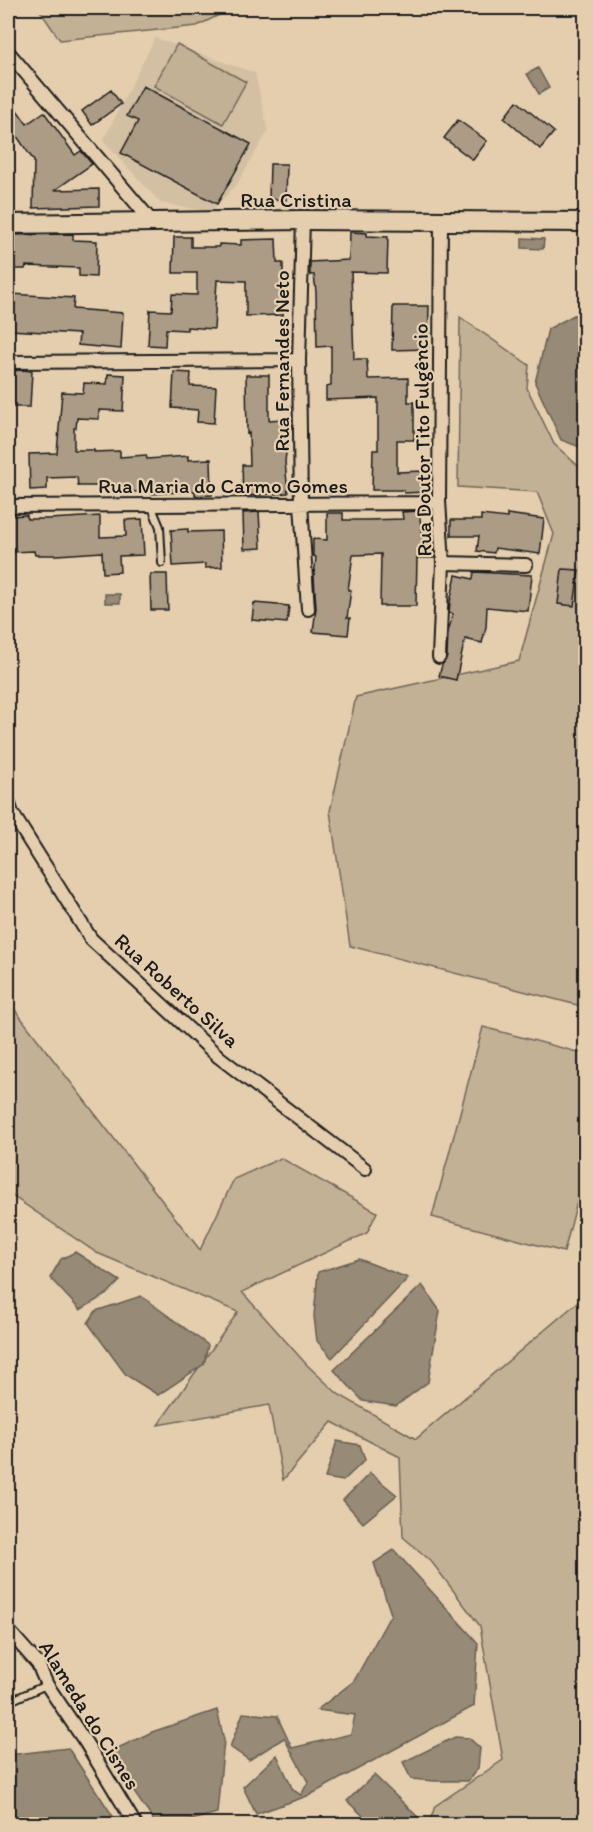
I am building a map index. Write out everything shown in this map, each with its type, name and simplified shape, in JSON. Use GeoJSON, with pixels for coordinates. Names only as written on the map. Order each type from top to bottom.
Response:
{"type":"FeatureCollection","features":[{"type":"Feature","properties":{"kind":"main road","name":"Rua Cristina"},"geometry":{"type":"LineString","coordinates":[[8,224],[303,220],[585,222]]}},
{"type":"Feature","properties":{"kind":"street"},"geometry":{"type":"LineString","coordinates":[[8,52],[153,223]]}},
{"type":"Feature","properties":{"kind":"street","name":"Rua Fernandes Neto"},"geometry":{"type":"LineString","coordinates":[[303,220],[299,360],[300,504],[308,609]]}},
{"type":"Feature","properties":{"kind":"street","name":"Rua Doutor Tito Fulgêncio"},"geometry":{"type":"LineString","coordinates":[[440,657],[443,563],[439,501],[441,222]]}},
{"type":"Feature","properties":{"kind":"street"},"geometry":{"type":"LineString","coordinates":[[8,362],[299,360]]}},
{"type":"Feature","properties":{"kind":"street","name":"Rua Maria do Carmo Gomes"},"geometry":{"type":"LineString","coordinates":[[8,506],[426,503],[439,501]]}},
{"type":"Feature","properties":{"kind":"street"},"geometry":{"type":"LineString","coordinates":[[443,563],[526,565]]}},
{"type":"Feature","properties":{"kind":"street","name":"Rua Roberto Silva"},"geometry":{"type":"LineString","coordinates":[[8,801],[12,813],[91,939],[219,1057],[364,1169]]}},
{"type":"Feature","properties":{"kind":"street","name":"Alameda do Cisnes"},"geometry":{"type":"LineString","coordinates":[[8,1630],[38,1664],[47,1685],[86,1743],[135,1824]]}},
{"type":"Feature","properties":{"kind":"lane"},"geometry":{"type":"LineString","coordinates":[[151,505],[160,527],[162,563]]}},
{"type":"Feature","properties":{"kind":"lane"},"geometry":{"type":"LineString","coordinates":[[8,1702],[47,1685]]}},
{"type":"Feature","properties":{"kind":"shaded area"},"geometry":{"type":"Polygon","coordinates":[[[38,8],[233,8],[197,26],[60,40],[38,8]]]}},
{"type":"Feature","properties":{"kind":"shaded area"},"geometry":{"type":"Polygon","coordinates":[[[155,38],[255,73],[268,131],[237,184],[211,212],[161,203],[103,141],[155,38]]]}},
{"type":"Feature","properties":{"kind":"shaded area"},"geometry":{"type":"Polygon","coordinates":[[[177,44],[246,82],[223,124],[154,86],[177,44]]]}},
{"type":"Feature","properties":{"kind":"shaded area"},"geometry":{"type":"Polygon","coordinates":[[[538,68],[549,88],[539,94],[527,74],[538,68]]]}},
{"type":"Feature","properties":{"kind":"shaded area"},"geometry":{"type":"Polygon","coordinates":[[[522,238],[544,239],[543,249],[522,248],[522,238]]]}},
{"type":"Feature","properties":{"kind":"shaded area"},"geometry":{"type":"Polygon","coordinates":[[[586,314],[585,449],[561,440],[535,383],[548,329],[574,315],[586,314]]]}},
{"type":"Feature","properties":{"kind":"shaded area"},"geometry":{"type":"Polygon","coordinates":[[[460,317],[529,365],[527,388],[554,444],[585,472],[585,1007],[350,946],[330,811],[356,697],[519,661],[554,534],[537,492],[458,487],[460,317]]]}},
{"type":"Feature","properties":{"kind":"shaded area"},"geometry":{"type":"Polygon","coordinates":[[[105,594],[120,594],[120,603],[105,603],[105,594]]]}},
{"type":"Feature","properties":{"kind":"shaded area"},"geometry":{"type":"Polygon","coordinates":[[[8,1001],[200,1250],[234,1179],[281,1158],[377,1212],[367,1233],[242,1292],[307,1365],[338,1394],[416,1439],[585,1296],[586,1743],[580,1749],[585,1761],[585,1824],[429,1824],[435,1806],[503,1760],[480,1626],[431,1561],[403,1537],[400,1457],[332,1422],[283,1480],[269,1405],[158,1425],[238,1312],[97,1253],[8,1193],[8,1001]]]}},
{"type":"Feature","properties":{"kind":"shaded area"},"geometry":{"type":"Polygon","coordinates":[[[483,1027],[585,1054],[585,1171],[564,1252],[432,1217],[483,1027]]]}},
{"type":"Feature","properties":{"kind":"shaded area"},"geometry":{"type":"Polygon","coordinates":[[[75,1252],[120,1281],[107,1294],[80,1310],[50,1278],[61,1259],[75,1252]]]}},
{"type":"Feature","properties":{"kind":"shaded area"},"geometry":{"type":"Polygon","coordinates":[[[359,1259],[408,1278],[332,1358],[317,1341],[314,1316],[318,1272],[359,1259]]]}},
{"type":"Feature","properties":{"kind":"shaded area"},"geometry":{"type":"Polygon","coordinates":[[[422,1285],[440,1311],[428,1382],[396,1406],[363,1401],[334,1370],[422,1285]]]}},
{"type":"Feature","properties":{"kind":"shaded area"},"geometry":{"type":"Polygon","coordinates":[[[141,1296],[208,1345],[204,1364],[158,1395],[126,1375],[88,1323],[96,1311],[141,1296]]]}},
{"type":"Feature","properties":{"kind":"shaded area"},"geometry":{"type":"Polygon","coordinates":[[[337,1441],[360,1445],[365,1460],[343,1481],[325,1478],[337,1441]]]}},
{"type":"Feature","properties":{"kind":"shaded area"},"geometry":{"type":"Polygon","coordinates":[[[370,1473],[397,1495],[363,1523],[343,1500],[370,1473]]]}},
{"type":"Feature","properties":{"kind":"shaded area"},"geometry":{"type":"Polygon","coordinates":[[[394,1550],[478,1643],[474,1706],[310,1795],[256,1814],[243,1787],[277,1755],[293,1790],[301,1795],[308,1782],[284,1738],[249,1760],[230,1747],[243,1713],[277,1716],[292,1748],[351,1734],[355,1715],[317,1710],[354,1681],[391,1614],[374,1563],[394,1550]]]}},
{"type":"Feature","properties":{"kind":"shaded area"},"geometry":{"type":"Polygon","coordinates":[[[217,1710],[224,1740],[217,1813],[177,1824],[156,1824],[107,1753],[152,1732],[217,1710]]]}},
{"type":"Feature","properties":{"kind":"shaded area"},"geometry":{"type":"Polygon","coordinates":[[[455,1737],[469,1738],[480,1748],[478,1768],[468,1781],[411,1779],[403,1762],[455,1737]]]}},
{"type":"Feature","properties":{"kind":"shaded area"},"geometry":{"type":"Polygon","coordinates":[[[68,1748],[118,1824],[8,1824],[8,1755],[68,1748]]]}},
{"type":"Feature","properties":{"kind":"shaded area"},"geometry":{"type":"Polygon","coordinates":[[[374,1775],[423,1822],[422,1824],[372,1824],[347,1801],[374,1775]]]}},
{"type":"Feature","properties":{"kind":"building"},"geometry":{"type":"Polygon","coordinates":[[[143,86],[251,144],[217,204],[121,153],[138,121],[127,116],[143,86]]]}},
{"type":"Feature","properties":{"kind":"building"},"geometry":{"type":"Polygon","coordinates":[[[111,90],[121,104],[92,125],[82,111],[111,90]]]}},
{"type":"Feature","properties":{"kind":"building"},"geometry":{"type":"Polygon","coordinates":[[[517,101],[554,132],[540,149],[504,118],[517,101]]]}},
{"type":"Feature","properties":{"kind":"building"},"geometry":{"type":"Polygon","coordinates":[[[14,106],[27,124],[44,112],[75,155],[81,151],[92,164],[55,190],[99,189],[99,206],[33,208],[34,161],[12,129],[8,132],[8,111],[14,106]]]}},
{"type":"Feature","properties":{"kind":"building"},"geometry":{"type":"Polygon","coordinates":[[[458,120],[487,141],[473,160],[444,138],[458,120]]]}},
{"type":"Feature","properties":{"kind":"building"},"geometry":{"type":"Polygon","coordinates":[[[270,164],[287,164],[286,200],[269,199],[270,164]]]}},
{"type":"Feature","properties":{"kind":"building"},"geometry":{"type":"Polygon","coordinates":[[[350,232],[388,237],[387,273],[351,272],[354,359],[367,359],[368,379],[408,378],[408,402],[414,402],[414,440],[397,440],[397,472],[424,471],[425,492],[372,490],[373,450],[378,450],[378,398],[326,400],[326,387],[331,386],[331,346],[317,347],[316,292],[314,275],[310,275],[310,262],[349,260],[350,232]]]}},
{"type":"Feature","properties":{"kind":"building"},"geometry":{"type":"Polygon","coordinates":[[[73,234],[73,240],[97,241],[96,277],[79,276],[79,268],[26,266],[25,269],[8,269],[10,235],[73,234]]]}},
{"type":"Feature","properties":{"kind":"building"},"geometry":{"type":"Polygon","coordinates":[[[174,237],[191,237],[191,247],[219,247],[219,244],[241,245],[241,240],[276,239],[277,263],[283,263],[283,315],[246,316],[246,281],[217,280],[214,329],[187,327],[187,330],[166,329],[165,346],[148,345],[150,310],[171,311],[172,294],[197,295],[197,273],[173,273],[174,237]]]}},
{"type":"Feature","properties":{"kind":"building"},"geometry":{"type":"Polygon","coordinates":[[[11,294],[74,298],[73,309],[123,313],[121,349],[78,345],[79,334],[9,330],[11,294]]]}},
{"type":"Feature","properties":{"kind":"building"},"geometry":{"type":"Polygon","coordinates":[[[393,306],[429,306],[428,349],[392,350],[393,306]]]}},
{"type":"Feature","properties":{"kind":"building"},"geometry":{"type":"Polygon","coordinates":[[[10,371],[32,371],[30,407],[9,407],[10,371]]]}},
{"type":"Feature","properties":{"kind":"building"},"geometry":{"type":"Polygon","coordinates":[[[174,372],[191,373],[190,386],[216,387],[214,423],[197,422],[198,410],[172,408],[174,372]]]}},
{"type":"Feature","properties":{"kind":"building"},"geometry":{"type":"Polygon","coordinates":[[[108,374],[125,375],[123,411],[99,410],[99,419],[77,418],[76,428],[74,428],[74,450],[120,451],[120,457],[146,455],[147,459],[188,456],[188,460],[211,459],[212,495],[195,496],[195,491],[152,494],[152,491],[131,492],[130,486],[78,486],[77,477],[47,478],[47,489],[30,490],[29,454],[57,453],[62,392],[83,393],[84,383],[107,384],[108,374]]]}},
{"type":"Feature","properties":{"kind":"building"},"geometry":{"type":"Polygon","coordinates":[[[246,375],[269,375],[269,420],[283,419],[283,435],[288,435],[285,462],[288,493],[243,496],[242,465],[250,465],[246,375]]]}},
{"type":"Feature","properties":{"kind":"building"},"geometry":{"type":"Polygon","coordinates":[[[419,511],[423,541],[433,540],[434,558],[417,558],[416,606],[380,606],[381,554],[353,555],[348,590],[351,590],[347,618],[350,618],[348,635],[313,632],[316,608],[314,577],[316,557],[313,556],[313,539],[327,540],[327,513],[343,513],[343,520],[366,520],[403,519],[402,512],[419,511]]]}},
{"type":"Feature","properties":{"kind":"building"},"geometry":{"type":"Polygon","coordinates":[[[259,512],[261,548],[244,549],[243,513],[259,512]]]}},
{"type":"Feature","properties":{"kind":"building"},"geometry":{"type":"Polygon","coordinates":[[[507,514],[544,519],[540,554],[495,548],[494,553],[477,551],[479,536],[451,536],[451,520],[481,520],[481,515],[507,518],[507,514]]]}},
{"type":"Feature","properties":{"kind":"building"},"geometry":{"type":"Polygon","coordinates":[[[27,515],[27,519],[100,516],[100,537],[126,536],[125,520],[142,519],[144,555],[119,556],[120,572],[103,573],[102,552],[35,555],[34,551],[11,552],[10,516],[27,515]]]}},
{"type":"Feature","properties":{"kind":"building"},"geometry":{"type":"Polygon","coordinates":[[[188,529],[188,532],[221,531],[222,567],[205,568],[205,564],[173,566],[171,530],[188,529]]]}},
{"type":"Feature","properties":{"kind":"building"},"geometry":{"type":"Polygon","coordinates":[[[562,569],[579,570],[574,606],[558,604],[562,569]]]}},
{"type":"Feature","properties":{"kind":"building"},"geometry":{"type":"Polygon","coordinates":[[[474,572],[532,575],[528,611],[487,607],[482,643],[465,639],[456,680],[439,676],[447,657],[448,632],[453,614],[449,613],[450,602],[456,575],[473,579],[474,572]]]}},
{"type":"Feature","properties":{"kind":"building"},"geometry":{"type":"Polygon","coordinates":[[[150,574],[167,574],[168,610],[151,610],[150,574]]]}},
{"type":"Feature","properties":{"kind":"building"},"geometry":{"type":"Polygon","coordinates":[[[254,603],[289,606],[287,623],[252,620],[254,603]]]}}]}
